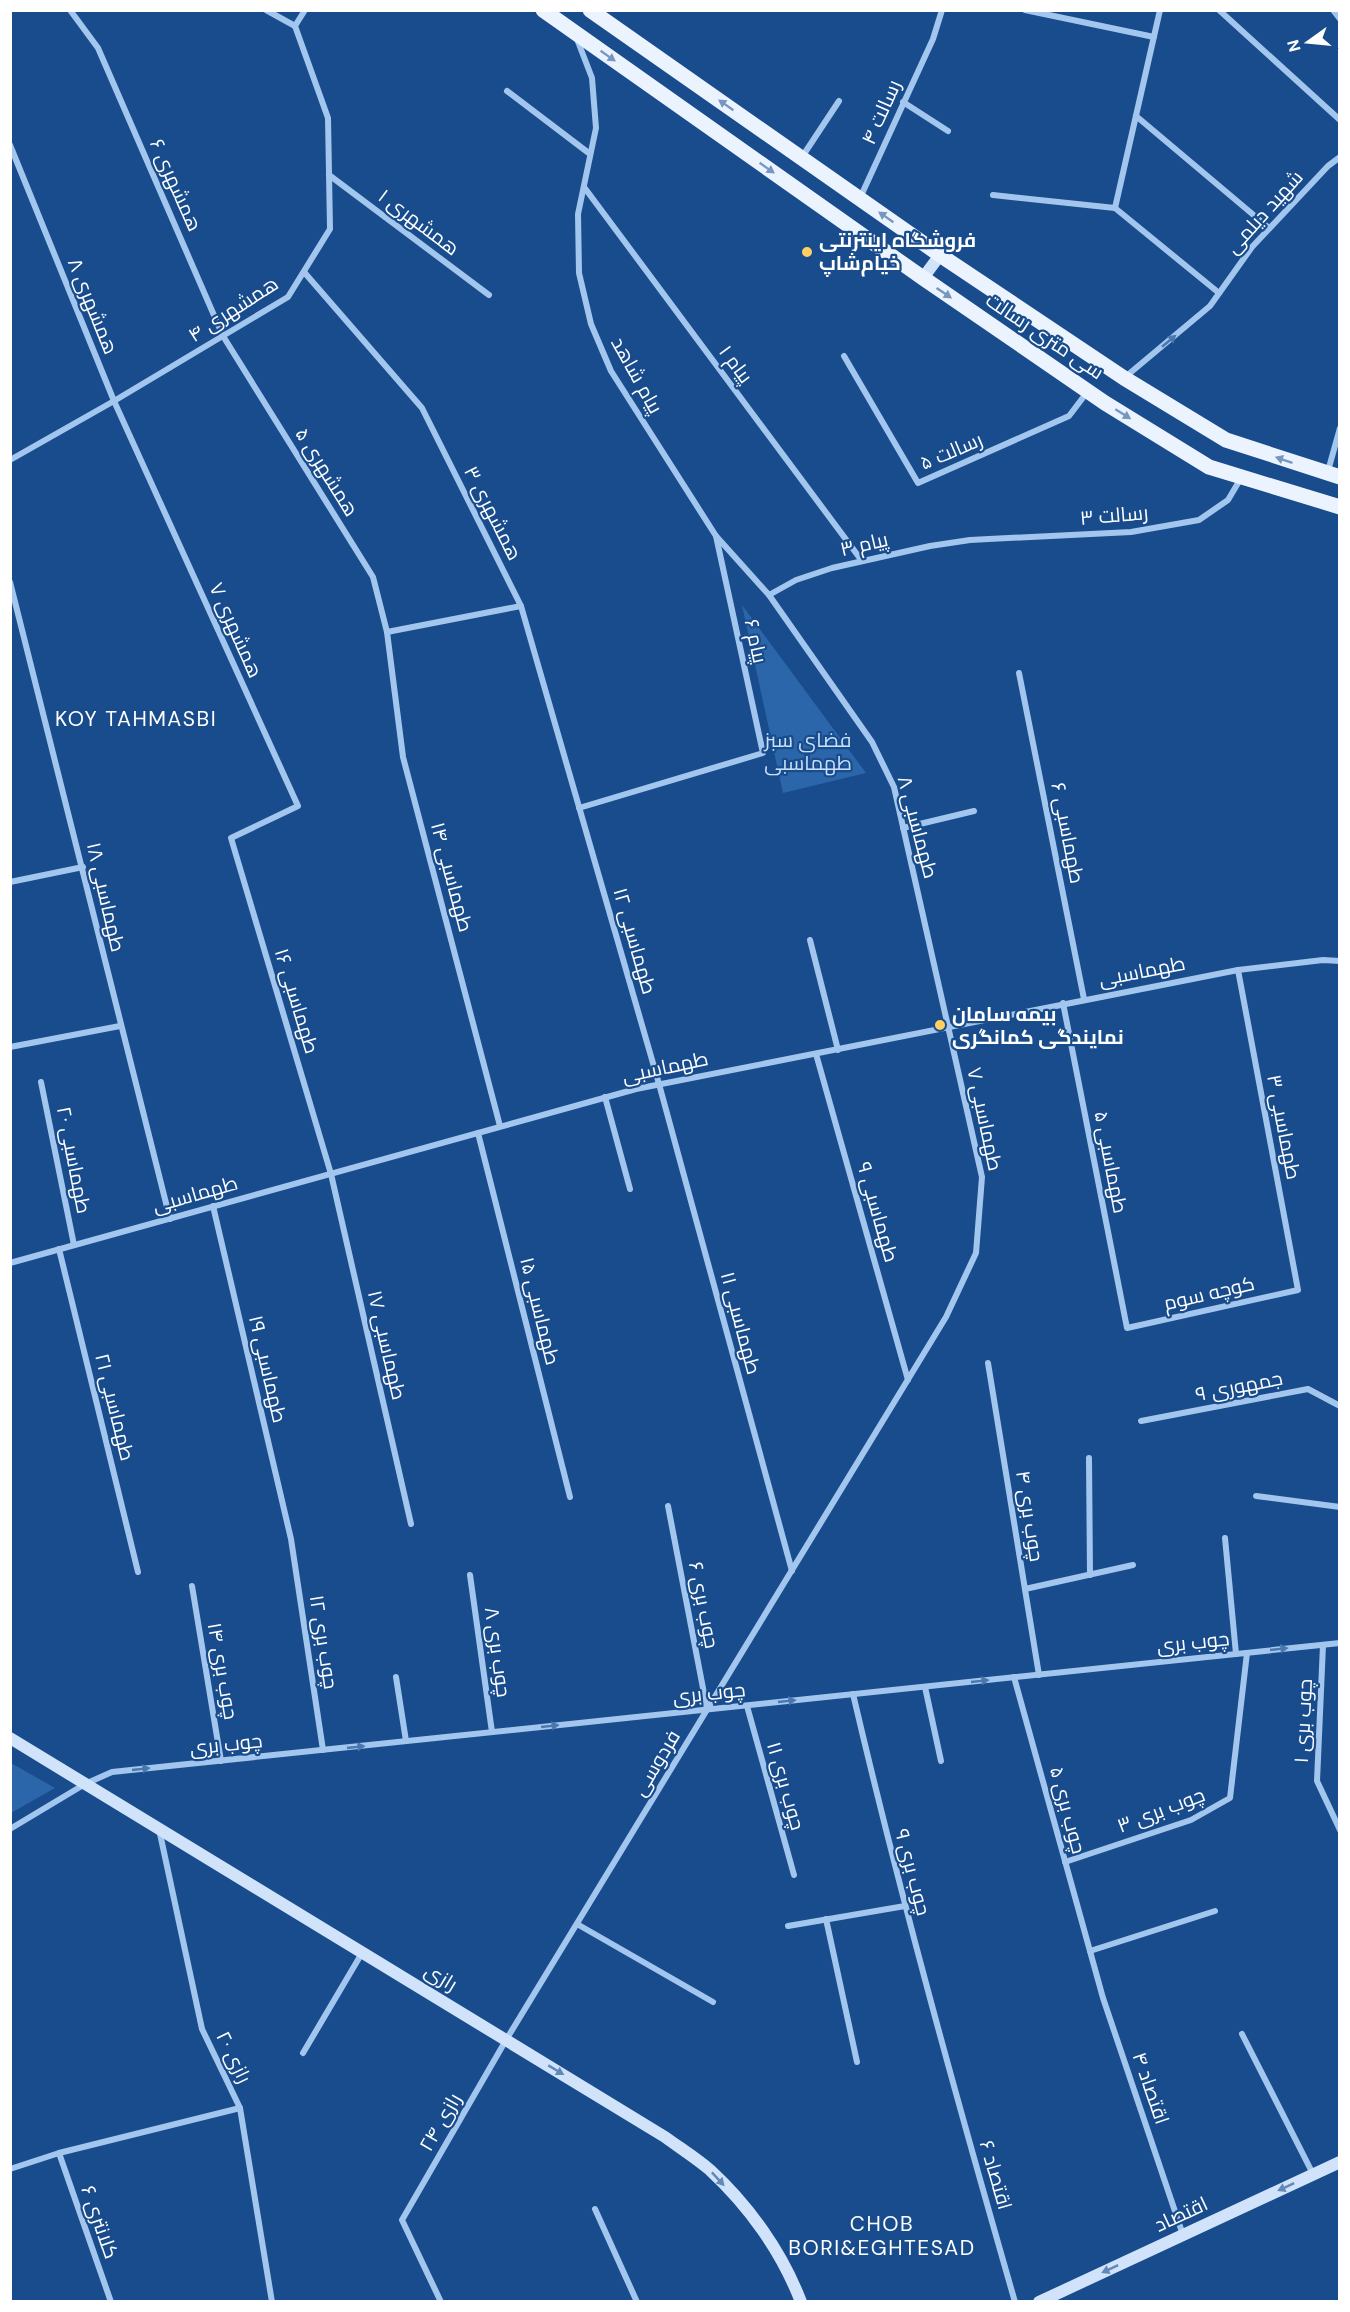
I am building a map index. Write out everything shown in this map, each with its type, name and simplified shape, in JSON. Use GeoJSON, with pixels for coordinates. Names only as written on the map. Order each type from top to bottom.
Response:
{"type":"FeatureCollection","features":[{"type":"Feature","properties":{"kind":"main road","name":"سی متری رسالت"},"geometry":{"type":"LineString","coordinates":[[543,10],[923,278],[1088,391],[1209,467],[1340,507]]}},
{"type":"Feature","properties":{"kind":"main road","name":"سی متری رسالت"},"geometry":{"type":"LineString","coordinates":[[590,10],[940,255],[1124,378],[1226,440],[1334,476]]}},
{"type":"Feature","properties":{"kind":"main road"},"geometry":{"type":"LineString","coordinates":[[923,278],[940,255]]}},
{"type":"Feature","properties":{"kind":"main road","name":"رازی"},"geometry":{"type":"LineString","coordinates":[[10,1738],[665,2137],[709,2170],[756,2219],[793,2281],[801,2301]]}},
{"type":"Feature","properties":{"kind":"main road","name":"اقتصاد"},"geometry":{"type":"LineString","coordinates":[[1039,2301],[1340,2162]]}},
{"type":"Feature","properties":{"kind":"street","name":"۶ همشهری"},"geometry":{"type":"LineString","coordinates":[[70,10],[98,48],[223,336]]}},
{"type":"Feature","properties":{"kind":"street"},"geometry":{"type":"LineString","coordinates":[[266,10],[295,26],[305,10]]}},
{"type":"Feature","properties":{"kind":"street","name":"۴ رسالت"},"geometry":{"type":"LineString","coordinates":[[860,199],[933,39],[942,10]]}},
{"type":"Feature","properties":{"kind":"street"},"geometry":{"type":"LineString","coordinates":[[1025,10],[1154,38]]}},
{"type":"Feature","properties":{"kind":"street"},"geometry":{"type":"LineString","coordinates":[[1115,208],[1160,10]]}},
{"type":"Feature","properties":{"kind":"street"},"geometry":{"type":"LineString","coordinates":[[1219,10],[1340,120]]}},
{"type":"Feature","properties":{"kind":"street"},"geometry":{"type":"LineString","coordinates":[[1333,10],[1340,19]]}},
{"type":"Feature","properties":{"kind":"street","name":"همشهری ۴"},"geometry":{"type":"LineString","coordinates":[[10,460],[288,297],[330,229],[328,118],[295,26]]}},
{"type":"Feature","properties":{"kind":"street","name":"پیام شاهد"},"geometry":{"type":"LineString","coordinates":[[574,32],[592,78],[596,128],[578,214],[579,273],[591,324],[611,371],[716,536],[769,595]]}},
{"type":"Feature","properties":{"kind":"street"},"geometry":{"type":"LineString","coordinates":[[507,91],[590,154]]}},
{"type":"Feature","properties":{"kind":"street"},"geometry":{"type":"LineString","coordinates":[[801,158],[839,101]]}},
{"type":"Feature","properties":{"kind":"street"},"geometry":{"type":"LineString","coordinates":[[903,102],[948,131]]}},
{"type":"Feature","properties":{"kind":"street"},"geometry":{"type":"LineString","coordinates":[[1136,116],[1269,228]]}},
{"type":"Feature","properties":{"kind":"street","name":"۸ همشهری"},"geometry":{"type":"LineString","coordinates":[[10,145],[114,401]]}},
{"type":"Feature","properties":{"kind":"street","name":"شهید دیلمی"},"geometry":{"type":"LineString","coordinates":[[1124,378],[1210,306],[1252,247],[1340,157]]}},
{"type":"Feature","properties":{"kind":"street","name":"۱ همشهری"},"geometry":{"type":"LineString","coordinates":[[329,176],[489,295]]}},
{"type":"Feature","properties":{"kind":"street","name":"۱ پیام"},"geometry":{"type":"LineString","coordinates":[[584,187],[862,561]]}},
{"type":"Feature","properties":{"kind":"street"},"geometry":{"type":"LineString","coordinates":[[993,195],[1115,208],[1219,293]]}},
{"type":"Feature","properties":{"kind":"street","name":"۳ همشهری"},"geometry":{"type":"LineString","coordinates":[[304,272],[422,408],[521,606],[579,808]]}},
{"type":"Feature","properties":{"kind":"street","name":"۵ همشهری"},"geometry":{"type":"LineString","coordinates":[[223,336],[373,577],[387,632]]}},
{"type":"Feature","properties":{"kind":"street","name":"۵ رسالت"},"geometry":{"type":"LineString","coordinates":[[844,356],[918,483],[1069,416],[1088,391]]}},
{"type":"Feature","properties":{"kind":"street","name":"۷ همشهری"},"geometry":{"type":"LineString","coordinates":[[114,401],[298,806],[231,838]]}},
{"type":"Feature","properties":{"kind":"street"},"geometry":{"type":"LineString","coordinates":[[1334,476],[1340,428]]}},
{"type":"Feature","properties":{"kind":"street","name":"۳ رسالت"},"geometry":{"type":"LineString","coordinates":[[970,540],[1131,532],[1199,520],[1228,500],[1242,477]]}},
{"type":"Feature","properties":{"kind":"street","name":"۶ پیام"},"geometry":{"type":"LineString","coordinates":[[579,808],[763,753],[716,536]]}},
{"type":"Feature","properties":{"kind":"street","name":"۳ پیام"},"geometry":{"type":"LineString","coordinates":[[769,595],[796,580],[862,561],[970,540]]}},
{"type":"Feature","properties":{"kind":"street","name":"۱۸ طهماسبی"},"geometry":{"type":"LineString","coordinates":[[10,582],[170,1218]]}},
{"type":"Feature","properties":{"kind":"street","name":"۸ طهماسبی"},"geometry":{"type":"LineString","coordinates":[[769,595],[872,741],[894,787],[949,1028]]}},
{"type":"Feature","properties":{"kind":"street"},"geometry":{"type":"LineString","coordinates":[[387,632],[521,606]]}},
{"type":"Feature","properties":{"kind":"street","name":"۱۴ طهماسبی"},"geometry":{"type":"LineString","coordinates":[[387,632],[403,757],[500,1126]]}},
{"type":"Feature","properties":{"kind":"street","name":"۶ طهماسبی"},"geometry":{"type":"LineString","coordinates":[[1019,673],[1084,999]]}},
{"type":"Feature","properties":{"kind":"street","name":"۱۲ طهماسبی"},"geometry":{"type":"LineString","coordinates":[[579,808],[659,1084]]}},
{"type":"Feature","properties":{"kind":"street"},"geometry":{"type":"LineString","coordinates":[[903,828],[974,811]]}},
{"type":"Feature","properties":{"kind":"street","name":"۱۶ طهماسبی"},"geometry":{"type":"LineString","coordinates":[[231,838],[331,1174]]}},
{"type":"Feature","properties":{"kind":"street"},"geometry":{"type":"LineString","coordinates":[[10,882],[83,867]]}},
{"type":"Feature","properties":{"kind":"street"},"geometry":{"type":"LineString","coordinates":[[810,940],[838,1050]]}},
{"type":"Feature","properties":{"kind":"street","name":"طهماسبی"},"geometry":{"type":"LineString","coordinates":[[10,1263],[478,1132],[659,1084],[1238,970],[1323,960],[1340,961]]}},
{"type":"Feature","properties":{"kind":"street","name":"۳ طهماسبی"},"geometry":{"type":"LineString","coordinates":[[1238,970],[1299,1290]]}},
{"type":"Feature","properties":{"kind":"street","name":"۵ طهماسبی"},"geometry":{"type":"LineString","coordinates":[[1063,1003],[1127,1328]]}},
{"type":"Feature","properties":{"kind":"street"},"geometry":{"type":"LineString","coordinates":[[10,1047],[120,1026]]}},
{"type":"Feature","properties":{"kind":"street","name":"۷ طهماسبی"},"geometry":{"type":"LineString","coordinates":[[908,1380],[946,1317],[975,1253],[982,1177],[949,1028]]}},
{"type":"Feature","properties":{"kind":"street","name":"۹ طهماسبی"},"geometry":{"type":"LineString","coordinates":[[816,1054],[908,1380]]}},
{"type":"Feature","properties":{"kind":"street","name":"۲۰ طهماسبی"},"geometry":{"type":"LineString","coordinates":[[41,1082],[74,1245]]}},
{"type":"Feature","properties":{"kind":"street","name":"۱۱ طهماسبی"},"geometry":{"type":"LineString","coordinates":[[659,1084],[792,1571]]}},
{"type":"Feature","properties":{"kind":"street"},"geometry":{"type":"LineString","coordinates":[[605,1097],[630,1189]]}},
{"type":"Feature","properties":{"kind":"street","name":"۱۵ طهماسبی"},"geometry":{"type":"LineString","coordinates":[[478,1132],[570,1497]]}},
{"type":"Feature","properties":{"kind":"street","name":"۱۷ طهماسبی"},"geometry":{"type":"LineString","coordinates":[[331,1174],[411,1524]]}},
{"type":"Feature","properties":{"kind":"street","name":"۱۹ طهماسبی"},"geometry":{"type":"LineString","coordinates":[[213,1206],[291,1539]]}},
{"type":"Feature","properties":{"kind":"street","name":"۲۱ طهماسبی"},"geometry":{"type":"LineString","coordinates":[[59,1249],[138,1572]]}},
{"type":"Feature","properties":{"kind":"street","name":"کوچه سوم"},"geometry":{"type":"LineString","coordinates":[[1127,1328],[1299,1290]]}},
{"type":"Feature","properties":{"kind":"street","name":"۴ چوب بری"},"geometry":{"type":"LineString","coordinates":[[988,1363],[1039,1675]]}},
{"type":"Feature","properties":{"kind":"street","name":"فردوسی"},"geometry":{"type":"LineString","coordinates":[[506,2040],[908,1380]]}},
{"type":"Feature","properties":{"kind":"street","name":"۹ جمهوری"},"geometry":{"type":"LineString","coordinates":[[1142,1420],[1308,1389],[1340,1406]]}},
{"type":"Feature","properties":{"kind":"street"},"geometry":{"type":"LineString","coordinates":[[1089,1458],[1090,1575]]}},
{"type":"Feature","properties":{"kind":"street"},"geometry":{"type":"LineString","coordinates":[[1256,1496],[1340,1508]]}},
{"type":"Feature","properties":{"kind":"street","name":"۶ چوب بری"},"geometry":{"type":"LineString","coordinates":[[668,1506],[708,1710]]}},
{"type":"Feature","properties":{"kind":"street"},"geometry":{"type":"LineString","coordinates":[[1225,1538],[1236,1654]]}},
{"type":"Feature","properties":{"kind":"street","name":"۱۲ چوب بری"},"geometry":{"type":"LineString","coordinates":[[291,1539],[323,1750]]}},
{"type":"Feature","properties":{"kind":"street"},"geometry":{"type":"LineString","coordinates":[[1025,1589],[1133,1565]]}},
{"type":"Feature","properties":{"kind":"street","name":"۸ چوب بری"},"geometry":{"type":"LineString","coordinates":[[470,1575],[492,1732]]}},
{"type":"Feature","properties":{"kind":"street","name":"۱۴ چوب بری"},"geometry":{"type":"LineString","coordinates":[[192,1586],[221,1761]]}},
{"type":"Feature","properties":{"kind":"street","name":"چوب بری"},"geometry":{"type":"LineString","coordinates":[[10,1829],[85,1784],[112,1772],[1340,1643]]}},
{"type":"Feature","properties":{"kind":"street","name":"۱ چوب بری"},"geometry":{"type":"LineString","coordinates":[[1323,1645],[1317,1780],[1340,1830]]}},
{"type":"Feature","properties":{"kind":"street","name":"۳ چوب بری"},"geometry":{"type":"LineString","coordinates":[[1065,1862],[1191,1820],[1230,1798],[1247,1653]]}},
{"type":"Feature","properties":{"kind":"street"},"geometry":{"type":"LineString","coordinates":[[396,1677],[406,1742]]}},
{"type":"Feature","properties":{"kind":"street","name":"۵ چوب بری"},"geometry":{"type":"LineString","coordinates":[[1014,1677],[1090,1951]]}},
{"type":"Feature","properties":{"kind":"street"},"geometry":{"type":"LineString","coordinates":[[925,1687],[941,1761]]}},
{"type":"Feature","properties":{"kind":"street","name":"۹ چوب بری"},"geometry":{"type":"LineString","coordinates":[[853,1694],[904,1906],[945,2057]]}},
{"type":"Feature","properties":{"kind":"street","name":"۱۱ چوب بری"},"geometry":{"type":"LineString","coordinates":[[747,1706],[794,1875]]}},
{"type":"Feature","properties":{"kind":"street","name":"رازی ۲۰"},"geometry":{"type":"LineString","coordinates":[[158,1828],[202,2029],[240,2108],[272,2301]]}},
{"type":"Feature","properties":{"kind":"street"},"geometry":{"type":"LineString","coordinates":[[788,1926],[904,1906]]}},
{"type":"Feature","properties":{"kind":"street"},"geometry":{"type":"LineString","coordinates":[[1090,1951],[1215,1911]]}},
{"type":"Feature","properties":{"kind":"street"},"geometry":{"type":"LineString","coordinates":[[826,1919],[857,2062]]}},
{"type":"Feature","properties":{"kind":"street"},"geometry":{"type":"LineString","coordinates":[[577,1924],[712,2001]]}},
{"type":"Feature","properties":{"kind":"street","name":"۴ اقتصاد"},"geometry":{"type":"LineString","coordinates":[[1090,1951],[1103,1998],[1183,2235]]}},
{"type":"Feature","properties":{"kind":"street"},"geometry":{"type":"LineString","coordinates":[[303,2053],[363,1953]]}},
{"type":"Feature","properties":{"kind":"street"},"geometry":{"type":"LineString","coordinates":[[1242,2034],[1313,2174]]}},
{"type":"Feature","properties":{"kind":"street","name":"رازی ۲۴"},"geometry":{"type":"LineString","coordinates":[[441,2301],[402,2220],[506,2040]]}},
{"type":"Feature","properties":{"kind":"street","name":"۶ اقتصاد"},"geometry":{"type":"LineString","coordinates":[[945,2057],[1015,2301]]}},
{"type":"Feature","properties":{"kind":"street"},"geometry":{"type":"LineString","coordinates":[[10,2169],[59,2153],[240,2108]]}},
{"type":"Feature","properties":{"kind":"street","name":"کلانتری ۶"},"geometry":{"type":"LineString","coordinates":[[59,2153],[111,2301]]}},
{"type":"Feature","properties":{"kind":"street"},"geometry":{"type":"LineString","coordinates":[[595,2209],[637,2301]]}},
{"type":"Feature","properties":{"kind":"green space","name":"فضای سبز طهماسبی"},"geometry":{"type":"Polygon","coordinates":[[[742,605],[866,773],[783,793],[742,605]]]}},
{"type":"Feature","properties":{"kind":"green space"},"geometry":{"type":"Polygon","coordinates":[[[11,1763],[55,1788],[11,1813],[11,1763]]]}},
{"type":"Feature","properties":{"kind":"place","name":"فروشگاه اینترنتی خیام‌شاپ"},"geometry":{"type":"Point","coordinates":[807,252]}},
{"type":"Feature","properties":{"kind":"place","name":"بیمه سامان نمایندگی کمانگری"},"geometry":{"type":"Point","coordinates":[940,1025]}},
{"type":"Feature","properties":{"kind":"district","name":"KOY TAHMASBI"},"geometry":{"type":"Point","coordinates":[136,719]}},
{"type":"Feature","properties":{"kind":"district","name":"CHOB BORI&EGHTESAD"},"geometry":{"type":"Point","coordinates":[882,2236]}}]}
